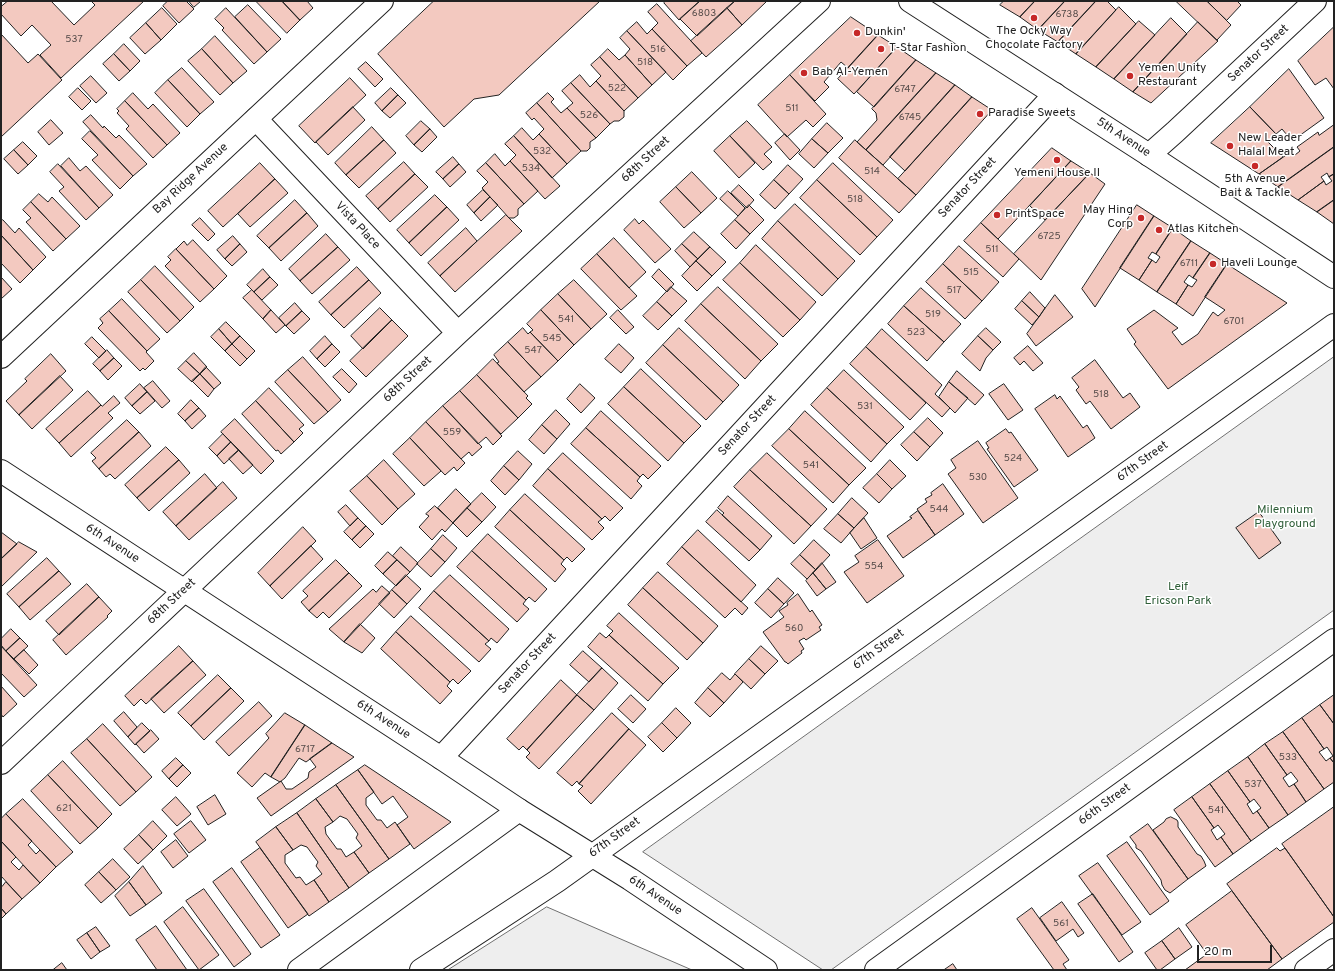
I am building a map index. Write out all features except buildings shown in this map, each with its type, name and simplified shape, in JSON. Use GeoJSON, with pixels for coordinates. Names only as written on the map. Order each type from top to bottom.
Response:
{"type":"FeatureCollection","features":[{"type":"Feature","properties":{"kind":"street","name":"Bay Ridge Avenue"},"geometry":{"type":"LineString","coordinates":[[1,357],[382,1]]}},
{"type":"Feature","properties":{"kind":"street","name":"68th Street"},"geometry":{"type":"LineString","coordinates":[[1,763],[458,333],[818,1]]}},
{"type":"Feature","properties":{"kind":"street","name":"5th Avenue"},"geometry":{"type":"LineString","coordinates":[[910,1],[1149,155],[1334,277]]}},
{"type":"Feature","properties":{"kind":"street","name":"Senator Street"},"geometry":{"type":"LineString","coordinates":[[1149,155],[1315,1]]}},
{"type":"Feature","properties":{"kind":"street","name":"Senator Street"},"geometry":{"type":"LineString","coordinates":[[441,758],[1055,94]]}},
{"type":"Feature","properties":{"kind":"street","name":"Vista Place"},"geometry":{"type":"LineString","coordinates":[[256,119],[458,333]]}},
{"type":"Feature","properties":{"kind":"street","name":"67th Street"},"geometry":{"type":"LineString","coordinates":[[421,970],[592,856],[1334,325]]}},
{"type":"Feature","properties":{"kind":"street","name":"6th Avenue"},"geometry":{"type":"LineString","coordinates":[[1,471],[766,970]]}},
{"type":"Feature","properties":{"kind":"street","name":"66th Street"},"geometry":{"type":"LineString","coordinates":[[876,970],[1334,640]]}},
{"type":"Feature","properties":{"kind":"street"},"geometry":{"type":"LineString","coordinates":[[299,970],[519,810]]}},
{"type":"Feature","properties":{"kind":"street"},"geometry":{"type":"LineString","coordinates":[[1306,970],[1334,950]]}},
{"type":"Feature","properties":{"kind":"green space","name":"Leif Ericson Park"},"geometry":{"type":"Polygon","coordinates":[[[1334,357],[1334,610],[831,970],[823,970],[643,852],[1334,357]]]}},
{"type":"Feature","properties":{"kind":"green space"},"geometry":{"type":"Polygon","coordinates":[[[547,907],[692,970],[448,970],[547,907]]]}},
{"type":"Feature","properties":{"kind":"place","name":"The Ocky Way Chocolate Factory"},"geometry":{"type":"Point","coordinates":[1034,18]}},
{"type":"Feature","properties":{"kind":"place","name":"Dunkin'"},"geometry":{"type":"Point","coordinates":[857,33]}},
{"type":"Feature","properties":{"kind":"place","name":"T-Star Fashion"},"geometry":{"type":"Point","coordinates":[881,49]}},
{"type":"Feature","properties":{"kind":"place","name":"Bab Al-Yemen"},"geometry":{"type":"Point","coordinates":[804,73]}},
{"type":"Feature","properties":{"kind":"place","name":"Yemen Unity Restaurant"},"geometry":{"type":"Point","coordinates":[1130,76]}},
{"type":"Feature","properties":{"kind":"place","name":"Paradise Sweets"},"geometry":{"type":"Point","coordinates":[980,114]}},
{"type":"Feature","properties":{"kind":"place","name":"New Leader Halal Meat"},"geometry":{"type":"Point","coordinates":[1230,146]}},
{"type":"Feature","properties":{"kind":"place","name":"Yemeni House II"},"geometry":{"type":"Point","coordinates":[1057,160]}},
{"type":"Feature","properties":{"kind":"place","name":"5th Avenue Bait & Tackle"},"geometry":{"type":"Point","coordinates":[1255,166]}},
{"type":"Feature","properties":{"kind":"place","name":"PrintSpace"},"geometry":{"type":"Point","coordinates":[997,215]}},
{"type":"Feature","properties":{"kind":"place","name":"May Hing Corp"},"geometry":{"type":"Point","coordinates":[1141,218]}},
{"type":"Feature","properties":{"kind":"place","name":"Atlas Kitchen"},"geometry":{"type":"Point","coordinates":[1159,230]}},
{"type":"Feature","properties":{"kind":"place","name":"Haveli Lounge"},"geometry":{"type":"Point","coordinates":[1213,264]}},
{"type":"Feature","properties":{"kind":"park label","name":"Milennium Playground"},"geometry":{"type":"Point","coordinates":[1285,518]}}]}
